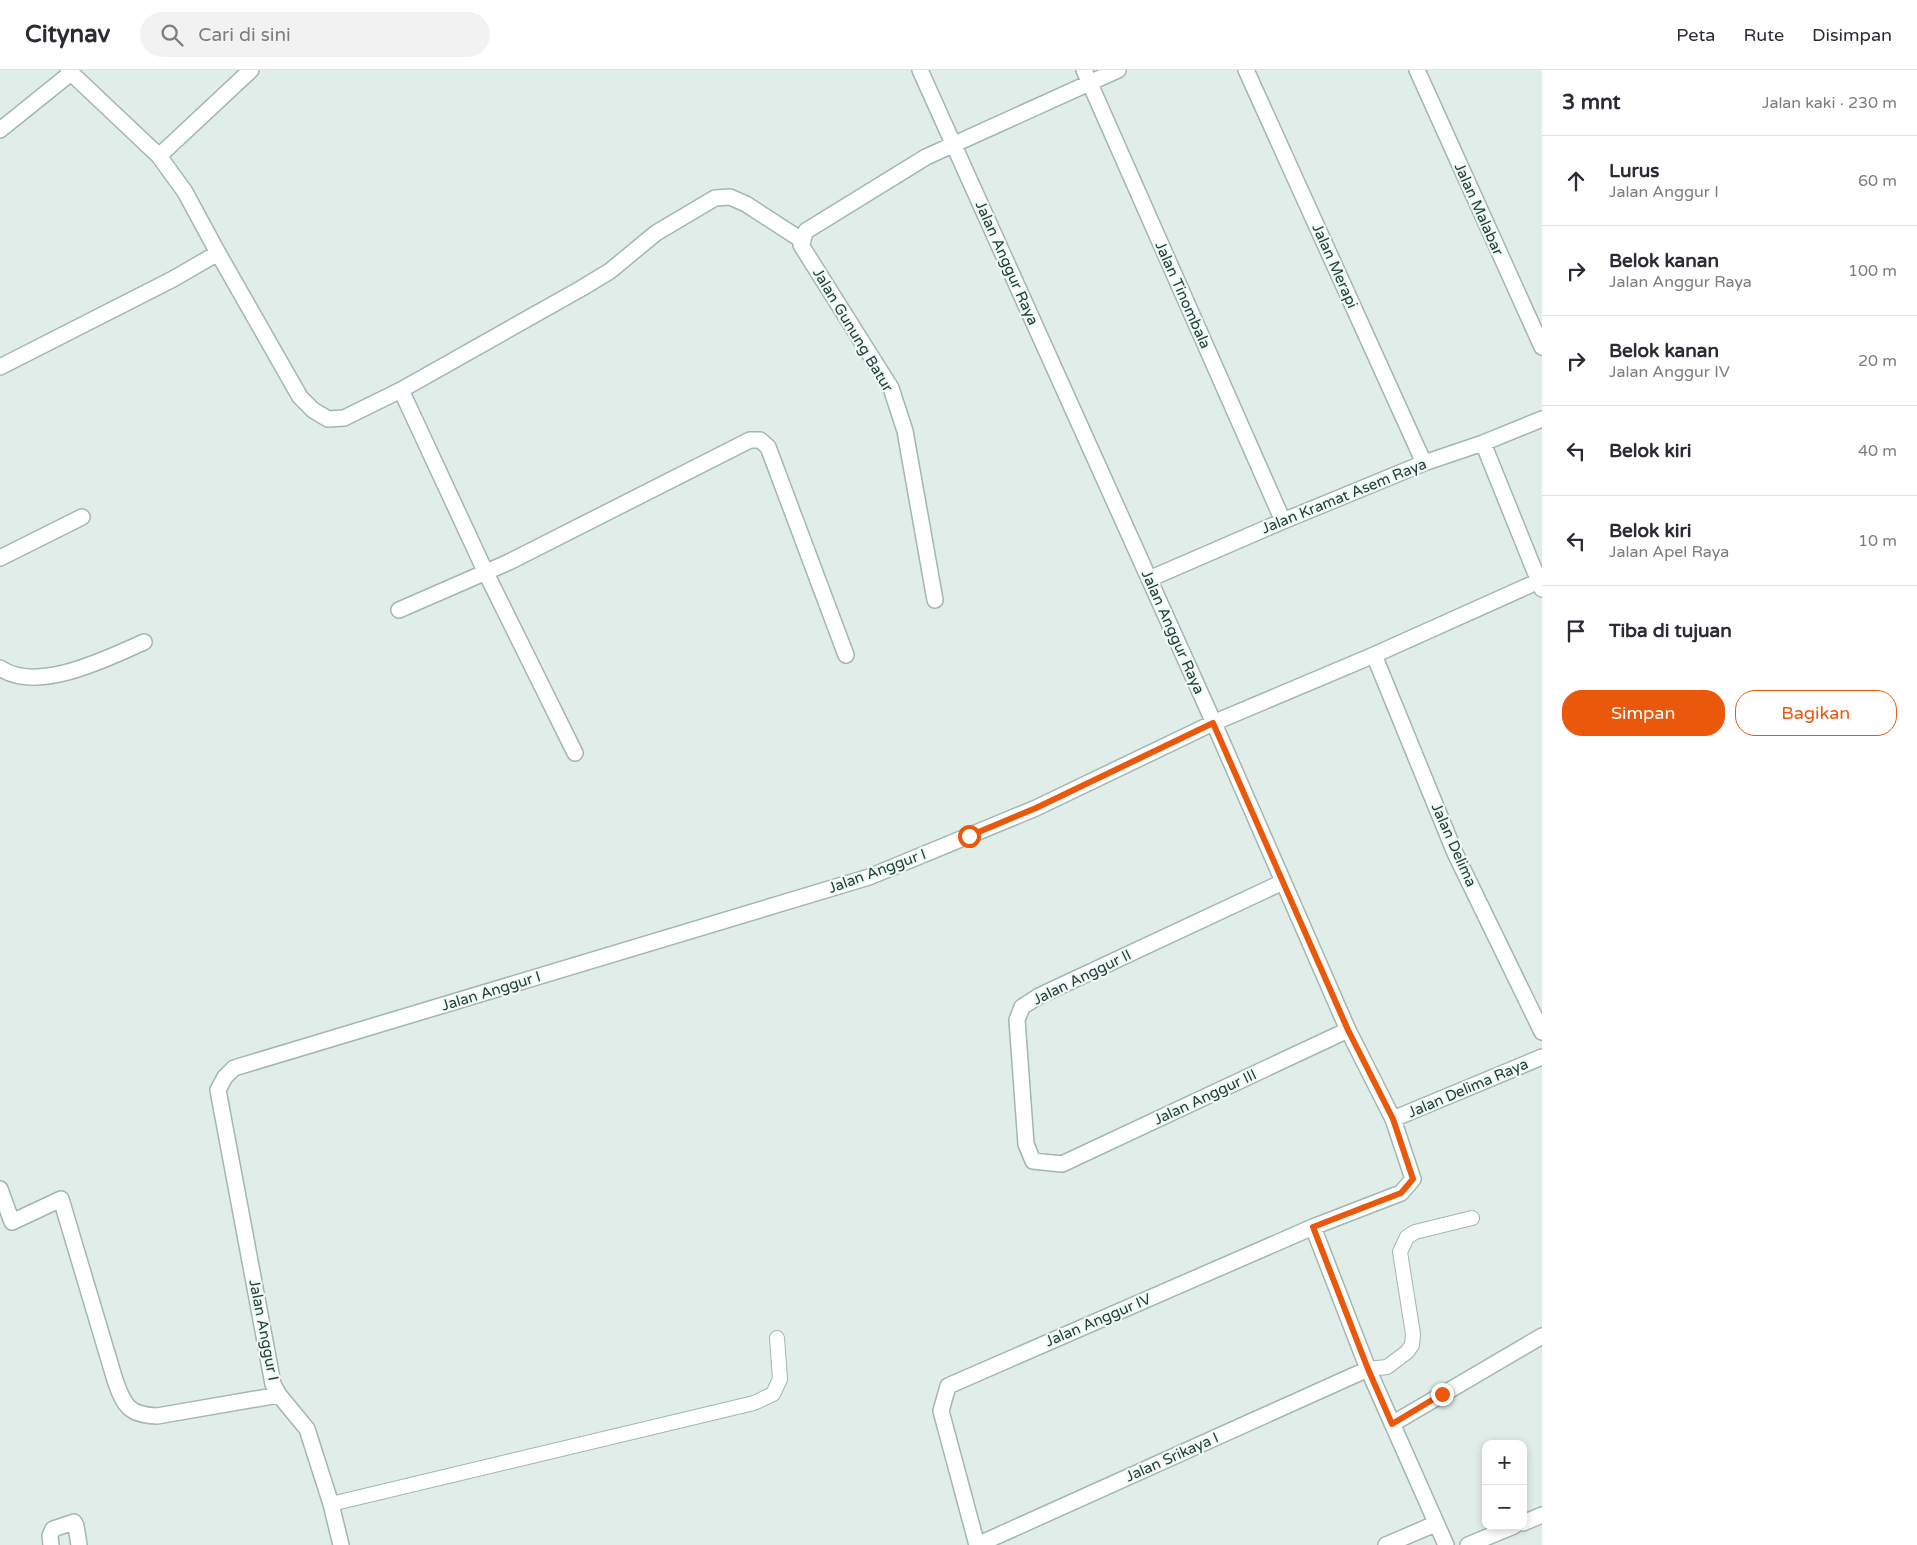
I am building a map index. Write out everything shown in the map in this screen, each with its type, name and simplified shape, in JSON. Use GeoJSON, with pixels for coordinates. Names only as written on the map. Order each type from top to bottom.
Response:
{"type":"FeatureCollection","features":[{"type":"Feature","properties":{"kind":"street"},"geometry":{"type":"LineString","coordinates":[[159,156],[251,70]]}},
{"type":"Feature","properties":{"kind":"street","name":"Jalan Anggur Raya"},"geometry":{"type":"LineString","coordinates":[[920,70],[1149,579],[1348,1030],[1393,1119],[1413,1179],[1401,1193]]}},
{"type":"Feature","properties":{"kind":"street"},"geometry":{"type":"LineString","coordinates":[[0,130],[69,71],[159,156],[184,192],[300,397],[313,410],[328,419],[344,418],[401,390],[582,288],[610,271],[656,233],[715,198],[730,197],[746,204],[803,241],[806,231],[926,157],[1086,76],[1118,70]]}},
{"type":"Feature","properties":{"kind":"street","name":"Jalan Merapi"},"geometry":{"type":"LineString","coordinates":[[1246,70],[1424,463]]}},
{"type":"Feature","properties":{"kind":"street","name":"Jalan Malabar"},"geometry":{"type":"LineString","coordinates":[[1417,70],[1542,347]]}},
{"type":"Feature","properties":{"kind":"street","name":"Jalan Tinombala"},"geometry":{"type":"LineString","coordinates":[[1086,76],[1283,521]]}},
{"type":"Feature","properties":{"kind":"street","name":"Jalan Gunung Batur"},"geometry":{"type":"LineString","coordinates":[[803,241],[801,245],[891,388],[904,431],[935,600]]}},
{"type":"Feature","properties":{"kind":"street"},"geometry":{"type":"LineString","coordinates":[[0,367],[173,279],[218,253]]}},
{"type":"Feature","properties":{"kind":"street"},"geometry":{"type":"LineString","coordinates":[[401,390],[486,573],[575,753]]}},
{"type":"Feature","properties":{"kind":"street","name":"Jalan Kramat Asem Raya"},"geometry":{"type":"LineString","coordinates":[[1149,579],[1424,463],[1542,419]]}},
{"type":"Feature","properties":{"kind":"street"},"geometry":{"type":"LineString","coordinates":[[399,610],[486,573],[750,440],[760,440],[768,447],[846,655]]}},
{"type":"Feature","properties":{"kind":"street"},"geometry":{"type":"LineString","coordinates":[[1483,442],[1540,585]]}},
{"type":"Feature","properties":{"kind":"street"},"geometry":{"type":"LineString","coordinates":[[0,558],[82,517]]}},
{"type":"Feature","properties":{"kind":"street","name":"Jalan Anggur I"},"geometry":{"type":"LineString","coordinates":[[341,1545],[331,1504],[308,1429],[279,1396],[273,1384],[218,1090],[225,1077],[234,1068],[869,877],[1036,808],[1213,723],[1540,585]]}},
{"type":"Feature","properties":{"kind":"street"},"geometry":{"type":"LineString","coordinates":[[0,668],[21,676],[59,675],[101,662],[144,642]]}},
{"type":"Feature","properties":{"kind":"street","name":"Jalan Delima"},"geometry":{"type":"LineString","coordinates":[[1374,655],[1455,853],[1542,1032]]}},
{"type":"Feature","properties":{"kind":"street","name":"Jalan Anggur II"},"geometry":{"type":"LineString","coordinates":[[1062,1164],[1034,1161],[1026,1144],[1017,1020],[1022,1007],[1038,996],[1282,882]]}},
{"type":"Feature","properties":{"kind":"street","name":"Jalan Anggur III"},"geometry":{"type":"LineString","coordinates":[[1062,1164],[1348,1030]]}},
{"type":"Feature","properties":{"kind":"street","name":"Jalan Delima Raya"},"geometry":{"type":"LineString","coordinates":[[1393,1119],[1542,1057]]}},
{"type":"Feature","properties":{"kind":"street"},"geometry":{"type":"LineString","coordinates":[[0,1189],[12,1222],[61,1198],[115,1380],[128,1409],[141,1415],[156,1416],[279,1396]]}},
{"type":"Feature","properties":{"kind":"street","name":"Jalan Anggur IV"},"geometry":{"type":"LineString","coordinates":[[977,1545],[941,1411],[948,1386],[1313,1227],[1401,1193]]}},
{"type":"Feature","properties":{"kind":"street"},"geometry":{"type":"LineString","coordinates":[[1313,1227],[1368,1369],[1435,1524],[1446,1545]]}},
{"type":"Feature","properties":{"kind":"street"},"geometry":{"type":"LineString","coordinates":[[1392,1424],[1542,1336]]}},
{"type":"Feature","properties":{"kind":"street","name":"Jalan Srikaya I"},"geometry":{"type":"LineString","coordinates":[[977,1545],[1368,1369]]}},
{"type":"Feature","properties":{"kind":"street"},"geometry":{"type":"LineString","coordinates":[[1527,1521],[1542,1515]]}},
{"type":"Feature","properties":{"kind":"street"},"geometry":{"type":"LineString","coordinates":[[51,1545],[51,1531],[74,1522],[79,1545]]}},
{"type":"Feature","properties":{"kind":"street"},"geometry":{"type":"LineString","coordinates":[[1386,1545],[1435,1524]]}},
{"type":"Feature","properties":{"kind":"street"},"geometry":{"type":"LineString","coordinates":[[1468,1545],[1504,1530]]}},
{"type":"Feature","properties":{"kind":"lane"},"geometry":{"type":"LineString","coordinates":[[1368,1369],[1387,1367],[1407,1352],[1412,1345],[1413,1334],[1400,1252],[1406,1237],[1415,1232],[1472,1218]]}},
{"type":"Feature","properties":{"kind":"lane"},"geometry":{"type":"LineString","coordinates":[[331,1504],[754,1403],[773,1394],[780,1379],[777,1338]]}},
{"type":"Feature","properties":{"kind":"route"},"geometry":{"type":"LineString","coordinates":[[969,836],[1036,808],[1213,723],[1348,1030],[1393,1119],[1413,1179],[1401,1193],[1313,1227],[1368,1369],[1392,1424],[1442,1394]]}}]}
